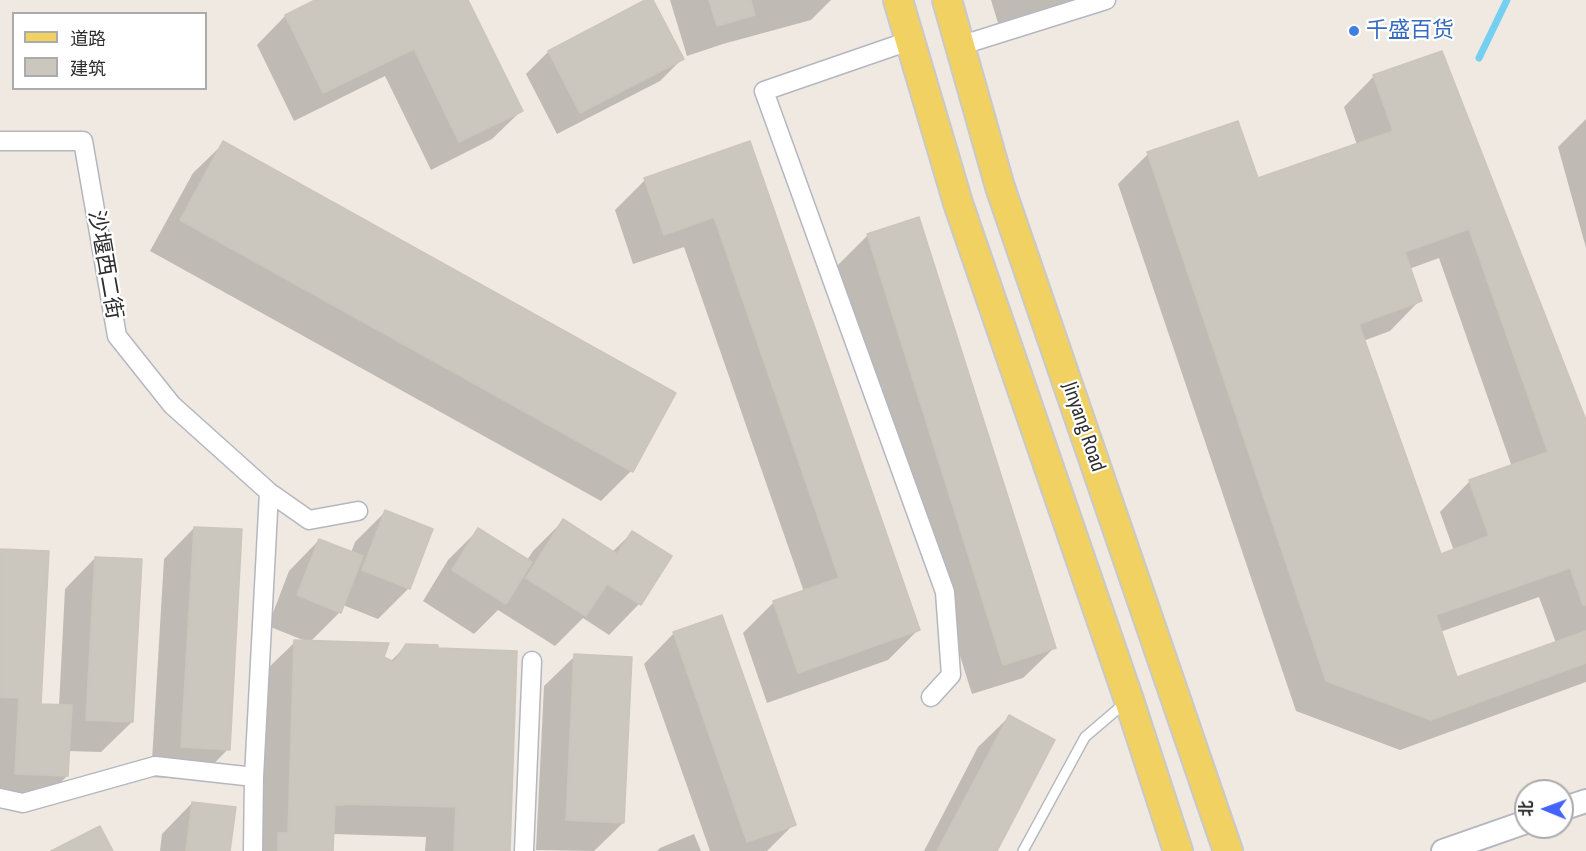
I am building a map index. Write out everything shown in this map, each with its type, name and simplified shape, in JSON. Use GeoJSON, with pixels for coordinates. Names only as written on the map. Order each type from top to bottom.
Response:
{"type":"FeatureCollection","features":[{"type":"Feature","properties":{"kind":"main road","name":"Jinyang Road"},"geometry":{"type":"LineString","coordinates":[[898,0],[962,214],[1129,700],[1178,851]]}},
{"type":"Feature","properties":{"kind":"main road","name":"Jinyang Road"},"geometry":{"type":"LineString","coordinates":[[947,0],[1000,187],[1228,851]]}},
{"type":"Feature","properties":{"kind":"street"},"geometry":{"type":"LineString","coordinates":[[959,46],[1106,0]]}},
{"type":"Feature","properties":{"kind":"street"},"geometry":{"type":"LineString","coordinates":[[909,41],[764,91],[945,592],[951,675],[931,697]]}},
{"type":"Feature","properties":{"kind":"street","name":"沙堰西二街"},"geometry":{"type":"LineString","coordinates":[[0,141],[83,141],[117,336],[172,405],[269,492],[309,520],[358,511]]}},
{"type":"Feature","properties":{"kind":"street"},"geometry":{"type":"LineString","coordinates":[[253,851],[254,777],[269,492]]}},
{"type":"Feature","properties":{"kind":"street"},"geometry":{"type":"LineString","coordinates":[[524,851],[532,661]]}},
{"type":"Feature","properties":{"kind":"street"},"geometry":{"type":"LineString","coordinates":[[0,798],[23,803],[155,766],[254,777]]}},
{"type":"Feature","properties":{"kind":"street"},"geometry":{"type":"LineString","coordinates":[[1443,851],[1514,826]]}},
{"type":"Feature","properties":{"kind":"lane"},"geometry":{"type":"LineString","coordinates":[[1023,851],[1085,737],[1129,700]]}},
{"type":"Feature","properties":{"kind":"building"},"geometry":{"type":"Polygon","coordinates":[[[315,0],[468,0],[523,111],[459,142],[414,49],[323,93],[285,15],[315,0]]]}},
{"type":"Feature","properties":{"kind":"building"},"geometry":{"type":"Polygon","coordinates":[[[645,0],[653,0],[684,59],[580,113],[548,51],[645,0]]]}},
{"type":"Feature","properties":{"kind":"building"},"geometry":{"type":"Polygon","coordinates":[[[709,0],[751,0],[755,15],[717,26],[709,0]]]}},
{"type":"Feature","properties":{"kind":"building"},"geometry":{"type":"Polygon","coordinates":[[[1442,51],[1586,420],[1586,605],[1583,605],[1570,568],[1436,615],[1457,677],[1586,631],[1586,663],[1431,720],[1326,681],[1147,152],[1238,121],[1258,178],[1393,131],[1373,75],[1442,51]],[[1469,229],[1405,252],[1422,301],[1359,324],[1441,554],[1489,536],[1469,480],[1548,452],[1469,229]]]}},
{"type":"Feature","properties":{"kind":"building"},"geometry":{"type":"Polygon","coordinates":[[[223,141],[676,393],[633,472],[180,220],[223,141]]]}},
{"type":"Feature","properties":{"kind":"building"},"geometry":{"type":"Polygon","coordinates":[[[750,141],[920,630],[798,673],[773,601],[839,578],[714,217],[664,235],[644,178],[750,141]]]}},
{"type":"Feature","properties":{"kind":"building"},"geometry":{"type":"Polygon","coordinates":[[[919,217],[1056,648],[1003,665],[867,234],[919,217]]]}},
{"type":"Feature","properties":{"kind":"building"},"geometry":{"type":"Polygon","coordinates":[[[385,510],[433,529],[410,589],[362,570],[385,510]]]}},
{"type":"Feature","properties":{"kind":"building"},"geometry":{"type":"Polygon","coordinates":[[[563,519],[617,554],[632,531],[672,556],[641,605],[607,584],[586,616],[526,578],[563,519]]]}},
{"type":"Feature","properties":{"kind":"building"},"geometry":{"type":"Polygon","coordinates":[[[194,527],[242,529],[230,750],[181,747],[194,527]]]}},
{"type":"Feature","properties":{"kind":"building"},"geometry":{"type":"Polygon","coordinates":[[[478,528],[532,562],[506,604],[452,570],[478,528]]]}},
{"type":"Feature","properties":{"kind":"building"},"geometry":{"type":"Polygon","coordinates":[[[319,539],[363,556],[341,613],[297,595],[319,539]]]}},
{"type":"Feature","properties":{"kind":"building"},"geometry":{"type":"Polygon","coordinates":[[[0,549],[49,551],[41,704],[72,705],[68,776],[15,774],[19,698],[0,697],[0,549]]]}},
{"type":"Feature","properties":{"kind":"building"},"geometry":{"type":"Polygon","coordinates":[[[95,557],[142,559],[133,722],[86,720],[95,557]]]}},
{"type":"Feature","properties":{"kind":"building"},"geometry":{"type":"Polygon","coordinates":[[[722,615],[796,825],[747,842],[673,632],[722,615]]]}},
{"type":"Feature","properties":{"kind":"building"},"geometry":{"type":"Polygon","coordinates":[[[294,640],[389,643],[384,657],[394,662],[406,644],[438,645],[438,648],[517,651],[510,851],[454,851],[456,807],[344,804],[335,805],[333,851],[278,851],[278,833],[288,833],[294,640]]]}},
{"type":"Feature","properties":{"kind":"building"},"geometry":{"type":"Polygon","coordinates":[[[574,654],[632,657],[624,823],[566,820],[574,654]]]}},
{"type":"Feature","properties":{"kind":"building"},"geometry":{"type":"Polygon","coordinates":[[[1009,715],[1055,740],[997,851],[937,851],[1009,715]]]}},
{"type":"Feature","properties":{"kind":"building"},"geometry":{"type":"Polygon","coordinates":[[[192,802],[236,807],[230,851],[186,851],[192,802]]]}},
{"type":"Feature","properties":{"kind":"building"},"geometry":{"type":"Polygon","coordinates":[[[100,826],[113,851],[51,851],[100,826]]]}},
{"type":"Feature","properties":{"kind":"waterway"},"geometry":{"type":"LineString","coordinates":[[1479,58],[1507,0]]}},
{"type":"Feature","properties":{"kind":"place","name":"千盛百货"},"geometry":{"type":"Point","coordinates":[1354,31]}}]}
